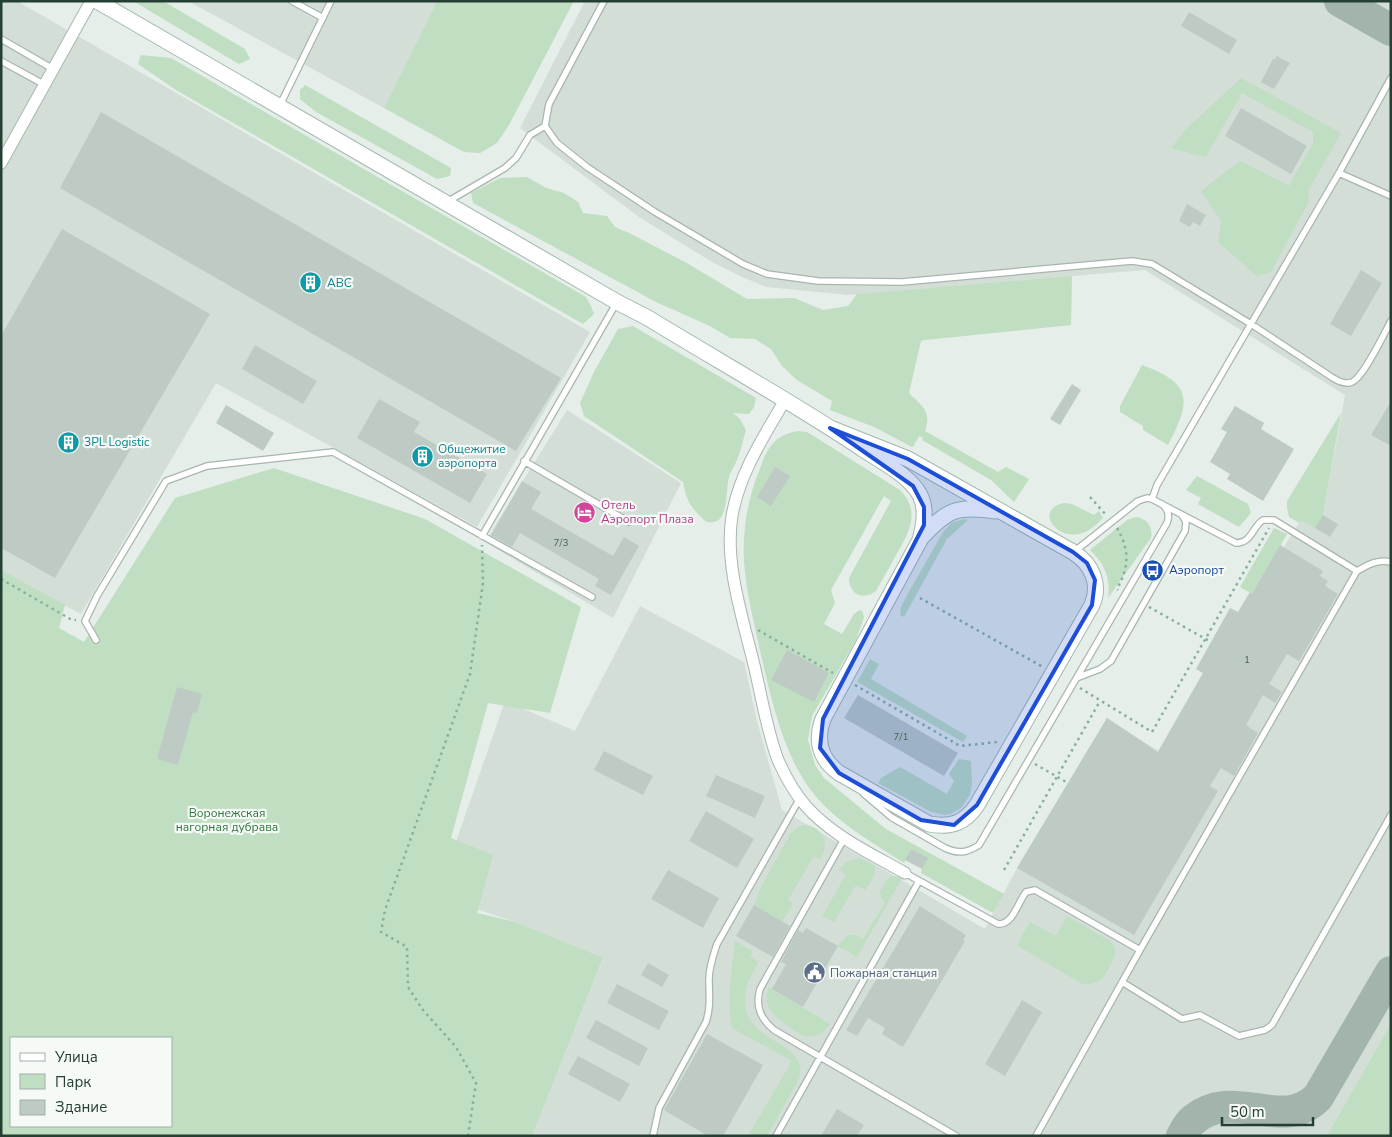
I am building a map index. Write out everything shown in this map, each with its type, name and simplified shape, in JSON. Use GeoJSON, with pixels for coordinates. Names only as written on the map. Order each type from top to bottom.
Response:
{"type":"FeatureCollection","features":[{"type":"Feature","properties":{"kind":"main road"},"geometry":{"type":"LineString","coordinates":[[97,1],[617,302],[648,318],[830,428],[900,474],[913,486],[920,496],[924,507],[924,525],[920,540],[822,719],[819,739],[824,758],[839,773],[930,824],[945,826],[963,821],[977,805],[1092,605],[1096,591],[1096,580],[1087,563],[1074,552],[908,458],[830,428]]}},
{"type":"Feature","properties":{"kind":"main road"},"geometry":{"type":"LineString","coordinates":[[920,540],[941,518],[954,511],[967,508],[1003,513]]}},
{"type":"Feature","properties":{"kind":"street"},"geometry":{"type":"LineString","coordinates":[[1,163],[92,1]]}},
{"type":"Feature","properties":{"kind":"street"},"geometry":{"type":"LineString","coordinates":[[785,400],[748,466],[734,507],[731,536],[734,577],[771,735],[779,761],[787,778],[800,798],[815,815],[844,838],[905,873]]}},
{"type":"Feature","properties":{"kind":"lane"},"geometry":{"type":"LineString","coordinates":[[292,1],[323,18]]}},
{"type":"Feature","properties":{"kind":"lane"},"geometry":{"type":"LineString","coordinates":[[280,107],[331,1]]}},
{"type":"Feature","properties":{"kind":"lane"},"geometry":{"type":"LineString","coordinates":[[604,1],[549,104],[545,126],[557,143],[587,167],[664,218],[759,272],[781,277],[818,281],[902,282],[1140,262],[1152,264],[1251,324],[1333,378],[1348,383],[1358,378],[1391,322]]}},
{"type":"Feature","properties":{"kind":"lane"},"geometry":{"type":"LineString","coordinates":[[1,39],[53,69]]}},
{"type":"Feature","properties":{"kind":"lane"},"geometry":{"type":"LineString","coordinates":[[1,61],[45,85]]}},
{"type":"Feature","properties":{"kind":"lane"},"geometry":{"type":"LineString","coordinates":[[1152,499],[1157,485],[1339,173],[1391,78]]}},
{"type":"Feature","properties":{"kind":"lane"},"geometry":{"type":"LineString","coordinates":[[445,203],[505,168],[516,158],[530,135],[545,126]]}},
{"type":"Feature","properties":{"kind":"lane"},"geometry":{"type":"LineString","coordinates":[[1339,173],[1391,196]]}},
{"type":"Feature","properties":{"kind":"lane"},"geometry":{"type":"LineString","coordinates":[[482,536],[617,302]]}},
{"type":"Feature","properties":{"kind":"lane"},"geometry":{"type":"LineString","coordinates":[[96,640],[85,621],[97,596],[166,481],[207,466],[333,452],[592,597]]}},
{"type":"Feature","properties":{"kind":"lane"},"geometry":{"type":"LineString","coordinates":[[524,461],[629,522]]}},
{"type":"Feature","properties":{"kind":"lane"},"geometry":{"type":"LineString","coordinates":[[1074,552],[1142,499],[1152,499],[1236,543],[1248,540],[1257,525],[1263,520],[1274,520],[1356,571]]}},
{"type":"Feature","properties":{"kind":"lane"},"geometry":{"type":"LineString","coordinates":[[839,773],[890,818],[953,852],[971,850],[979,845],[985,838],[1167,523],[1168,511],[1162,504]]}},
{"type":"Feature","properties":{"kind":"lane"},"geometry":{"type":"LineString","coordinates":[[1074,683],[1083,674],[1100,669],[1111,661],[1185,531],[1186,522],[1181,514]]}},
{"type":"Feature","properties":{"kind":"lane"},"geometry":{"type":"LineString","coordinates":[[1036,1136],[1356,571],[1372,563],[1391,562]]}},
{"type":"Feature","properties":{"kind":"lane"},"geometry":{"type":"LineString","coordinates":[[652,1136],[659,1108],[706,1022],[710,1009],[710,970],[717,944],[800,798]]}},
{"type":"Feature","properties":{"kind":"lane"},"geometry":{"type":"LineString","coordinates":[[1122,982],[1182,1019],[1200,1015],[1238,1036],[1267,1029],[1272,1025],[1391,815]]}},
{"type":"Feature","properties":{"kind":"lane"},"geometry":{"type":"LineString","coordinates":[[844,838],[764,982],[757,998],[760,1012],[768,1025],[774,1030],[956,1136]]}},
{"type":"Feature","properties":{"kind":"lane"},"geometry":{"type":"LineString","coordinates":[[905,873],[1001,924],[1009,920],[1026,892],[1035,890],[1140,950]]}},
{"type":"Feature","properties":{"kind":"lane"},"geometry":{"type":"LineString","coordinates":[[776,1136],[919,881]]}},
{"type":"Feature","properties":{"kind":"path"},"geometry":{"type":"LineString","coordinates":[[1090,497],[1122,536],[1126,550],[1123,577],[1116,589],[1125,594]]}},
{"type":"Feature","properties":{"kind":"path"},"geometry":{"type":"LineString","coordinates":[[1074,683],[1152,732],[1274,520]]}},
{"type":"Feature","properties":{"kind":"path"},"geometry":{"type":"LineString","coordinates":[[468,1136],[476,1083],[456,1047],[423,1010],[408,987],[407,947],[381,932],[386,910],[470,674],[483,582],[482,536]]}},
{"type":"Feature","properties":{"kind":"path"},"geometry":{"type":"LineString","coordinates":[[1,579],[72,620],[85,621]]}},
{"type":"Feature","properties":{"kind":"path"},"geometry":{"type":"LineString","coordinates":[[920,598],[1053,673]]}},
{"type":"Feature","properties":{"kind":"path"},"geometry":{"type":"LineString","coordinates":[[1144,604],[1211,642]]}},
{"type":"Feature","properties":{"kind":"path"},"geometry":{"type":"LineString","coordinates":[[758,630],[960,746],[997,742]]}},
{"type":"Feature","properties":{"kind":"path"},"geometry":{"type":"LineString","coordinates":[[1004,870],[1100,700]]}},
{"type":"Feature","properties":{"kind":"highlighted area"},"geometry":{"type":"Polygon","coordinates":[[[830,428],[908,459],[1073,552],[1087,563],[1095,580],[1092,605],[977,805],[954,825],[921,820],[839,773],[820,748],[823,719],[924,525],[924,507],[913,486],[830,428]]]}},
{"type":"Feature","properties":{"kind":"shaded area"},"geometry":{"type":"Polygon","coordinates":[[[1,1],[17,1],[590,332],[477,527],[216,383],[81,614],[1,572],[1,1]]]}},
{"type":"Feature","properties":{"kind":"shaded area"},"geometry":{"type":"Polygon","coordinates":[[[188,1],[437,1],[384,108],[188,1]]]}},
{"type":"Feature","properties":{"kind":"shaded area"},"geometry":{"type":"Polygon","coordinates":[[[585,1],[1391,1],[1391,1136],[532,1136],[603,959],[515,922],[437,896],[505,701],[575,731],[640,606],[744,662],[757,721],[782,810],[985,929],[1017,868],[1107,718],[1158,751],[1250,592],[1252,593],[1280,545],[1284,547],[1301,519],[1315,528],[1323,515],[1345,395],[1145,270],[848,295],[767,287],[712,262],[639,217],[520,128],[585,1]]]}},
{"type":"Feature","properties":{"kind":"shaded area","name":"Отель Аэропорт Плаза"},"geometry":{"type":"Polygon","coordinates":[[[567,410],[681,483],[613,618],[485,542],[567,410]]]}},
{"type":"Feature","properties":{"kind":"green space"},"geometry":{"type":"Polygon","coordinates":[[[133,1],[163,1],[245,49],[250,59],[239,64],[133,1]]]}},
{"type":"Feature","properties":{"kind":"green space"},"geometry":{"type":"Polygon","coordinates":[[[437,1],[574,1],[509,125],[497,143],[480,153],[464,152],[384,108],[437,1]]]}},
{"type":"Feature","properties":{"kind":"green space"},"geometry":{"type":"Polygon","coordinates":[[[141,55],[171,58],[586,297],[594,314],[583,324],[176,90],[138,64],[141,55]]]}},
{"type":"Feature","properties":{"kind":"green space"},"geometry":{"type":"Polygon","coordinates":[[[1241,78],[1341,133],[1308,191],[1309,201],[1271,272],[1257,276],[1218,242],[1221,221],[1201,191],[1240,161],[1289,186],[1313,143],[1313,132],[1242,93],[1206,157],[1171,148],[1185,130],[1241,78]]]}},
{"type":"Feature","properties":{"kind":"green space"},"geometry":{"type":"Polygon","coordinates":[[[305,85],[451,168],[450,176],[437,179],[316,112],[300,99],[300,90],[305,85]]]}},
{"type":"Feature","properties":{"kind":"green space"},"geometry":{"type":"Polygon","coordinates":[[[527,177],[546,188],[564,193],[578,202],[583,213],[607,216],[615,227],[685,262],[747,299],[794,298],[823,310],[848,306],[857,294],[1072,276],[1071,325],[921,341],[909,393],[926,413],[927,424],[925,431],[998,472],[1006,467],[1029,479],[1014,502],[991,480],[922,440],[923,438],[919,436],[912,447],[874,427],[830,410],[832,401],[797,380],[782,366],[771,349],[755,339],[730,338],[710,326],[656,302],[473,203],[471,193],[500,178],[527,177]]]}},
{"type":"Feature","properties":{"kind":"green space"},"geometry":{"type":"Polygon","coordinates":[[[633,326],[756,398],[754,407],[749,414],[733,413],[740,419],[746,430],[729,479],[725,509],[718,520],[707,522],[704,520],[690,504],[683,482],[584,416],[580,403],[594,372],[618,329],[633,326]]]}},
{"type":"Feature","properties":{"kind":"green space"},"geometry":{"type":"Polygon","coordinates":[[[1142,365],[1171,379],[1179,386],[1183,395],[1184,405],[1181,416],[1168,445],[1143,430],[1143,426],[1120,412],[1120,406],[1142,365]]]}},
{"type":"Feature","properties":{"kind":"green space"},"geometry":{"type":"Polygon","coordinates":[[[1341,413],[1323,515],[1315,528],[1301,520],[1299,523],[1289,517],[1287,501],[1341,413]]]}},
{"type":"Feature","properties":{"kind":"green space"},"geometry":{"type":"Polygon","coordinates":[[[798,431],[807,432],[900,490],[907,499],[912,515],[908,532],[876,591],[862,596],[854,592],[849,578],[891,501],[884,496],[831,590],[835,603],[824,624],[842,634],[854,614],[860,610],[864,617],[856,640],[812,716],[808,740],[815,765],[824,778],[886,829],[1004,894],[993,913],[921,873],[922,869],[911,849],[904,863],[863,837],[837,817],[814,795],[788,750],[772,698],[753,620],[746,581],[744,541],[751,497],[765,456],[772,444],[782,436],[798,431]]]}},
{"type":"Feature","properties":{"kind":"green space","name":"Воронежская нагорная дубрава"},"geometry":{"type":"Polygon","coordinates":[[[274,468],[425,519],[581,607],[550,713],[488,703],[451,838],[493,855],[477,913],[515,922],[603,958],[532,1136],[1,1136],[1,570],[65,605],[59,628],[84,642],[175,498],[274,468]]]}},
{"type":"Feature","properties":{"kind":"green space"},"geometry":{"type":"Polygon","coordinates":[[[1197,476],[1248,504],[1251,513],[1239,527],[1198,504],[1201,498],[1186,490],[1197,476]]]}},
{"type":"Feature","properties":{"kind":"green space"},"geometry":{"type":"Polygon","coordinates":[[[1064,503],[1072,504],[1094,515],[1099,511],[1103,518],[1085,532],[1075,534],[1058,530],[1052,524],[1050,512],[1055,506],[1064,503]]]}},
{"type":"Feature","properties":{"kind":"green space"},"geometry":{"type":"Polygon","coordinates":[[[1136,517],[1143,519],[1148,524],[1151,530],[1151,538],[1108,598],[1109,591],[1105,571],[1099,560],[1090,550],[1127,520],[1136,517]]]}},
{"type":"Feature","properties":{"kind":"green space"},"geometry":{"type":"Polygon","coordinates":[[[964,519],[968,520],[947,539],[904,617],[900,615],[901,607],[906,597],[943,532],[951,523],[964,519]]]}},
{"type":"Feature","properties":{"kind":"green space"},"geometry":{"type":"Polygon","coordinates":[[[1274,528],[1287,534],[1252,594],[1240,587],[1274,528]]]}},
{"type":"Feature","properties":{"kind":"green space"},"geometry":{"type":"Polygon","coordinates":[[[870,659],[879,664],[871,679],[967,736],[963,742],[857,682],[870,659]]]}},
{"type":"Feature","properties":{"kind":"green space"},"geometry":{"type":"Polygon","coordinates":[[[959,759],[971,761],[972,783],[970,795],[961,808],[951,814],[945,815],[931,812],[878,783],[881,778],[900,767],[947,794],[954,781],[949,774],[959,759]]]}},
{"type":"Feature","properties":{"kind":"green space"},"geometry":{"type":"Polygon","coordinates":[[[806,825],[817,829],[821,833],[824,838],[825,848],[820,859],[814,856],[788,900],[793,904],[782,922],[754,905],[762,885],[791,833],[800,826],[806,825]]]}},
{"type":"Feature","properties":{"kind":"green space"},"geometry":{"type":"Polygon","coordinates":[[[860,858],[875,866],[875,873],[871,882],[865,890],[856,885],[834,922],[822,916],[846,875],[839,870],[846,862],[860,858]]]}},
{"type":"Feature","properties":{"kind":"green space"},"geometry":{"type":"Polygon","coordinates":[[[889,877],[902,878],[857,957],[838,946],[848,935],[856,935],[863,939],[885,902],[881,897],[880,891],[889,877]]]}},
{"type":"Feature","properties":{"kind":"green space"},"geometry":{"type":"Polygon","coordinates":[[[1067,916],[1111,942],[1114,947],[1115,956],[1100,980],[1089,984],[1082,984],[1017,945],[1030,922],[1056,936],[1067,916]]]}},
{"type":"Feature","properties":{"kind":"green space"},"geometry":{"type":"Polygon","coordinates":[[[735,941],[752,951],[750,956],[758,962],[748,982],[745,995],[746,1012],[753,1024],[794,1056],[800,1066],[799,1079],[767,1136],[748,1136],[792,1061],[732,1028],[730,996],[735,941]]]}},
{"type":"Feature","properties":{"kind":"green space"},"geometry":{"type":"Polygon","coordinates":[[[769,987],[830,1024],[819,1035],[807,1036],[796,1032],[780,1020],[769,1008],[767,993],[769,987]]]}},
{"type":"Feature","properties":{"kind":"green space"},"geometry":{"type":"Polygon","coordinates":[[[1391,1024],[1391,1136],[1327,1136],[1391,1024]]]}},
{"type":"Feature","properties":{"kind":"building"},"geometry":{"type":"Polygon","coordinates":[[[1189,12],[1237,40],[1229,54],[1181,26],[1189,12]]]}},
{"type":"Feature","properties":{"kind":"building"},"geometry":{"type":"Polygon","coordinates":[[[1277,56],[1290,63],[1274,89],[1261,82],[1273,59],[1277,56]]]}},
{"type":"Feature","properties":{"kind":"building"},"geometry":{"type":"Polygon","coordinates":[[[1241,108],[1307,146],[1291,174],[1225,136],[1241,108]]]}},
{"type":"Feature","properties":{"kind":"building","name":"ABC"},"geometry":{"type":"Polygon","coordinates":[[[101,112],[561,378],[516,451],[60,188],[101,112]]]}},
{"type":"Feature","properties":{"kind":"building"},"geometry":{"type":"Polygon","coordinates":[[[1187,204],[1206,215],[1200,226],[1193,222],[1190,227],[1179,221],[1187,204]]]}},
{"type":"Feature","properties":{"kind":"building","name":"3PL Logistic"},"geometry":{"type":"Polygon","coordinates":[[[62,229],[210,314],[55,578],[1,548],[1,336],[62,229]]]}},
{"type":"Feature","properties":{"kind":"building"},"geometry":{"type":"Polygon","coordinates":[[[1361,270],[1382,283],[1351,336],[1330,324],[1361,270]]]}},
{"type":"Feature","properties":{"kind":"building"},"geometry":{"type":"Polygon","coordinates":[[[255,345],[317,381],[303,404],[242,369],[255,345]]]}},
{"type":"Feature","properties":{"kind":"building"},"geometry":{"type":"Polygon","coordinates":[[[1072,384],[1081,390],[1060,425],[1050,419],[1072,384]]]}},
{"type":"Feature","properties":{"kind":"building","name":"Общежитие аэропорта"},"geometry":{"type":"Polygon","coordinates":[[[379,399],[420,422],[414,432],[487,474],[470,503],[357,438],[379,399]]]}},
{"type":"Feature","properties":{"kind":"building"},"geometry":{"type":"Polygon","coordinates":[[[1391,401],[1391,446],[1371,435],[1391,401]]]}},
{"type":"Feature","properties":{"kind":"building"},"geometry":{"type":"Polygon","coordinates":[[[226,405],[274,433],[263,451],[216,423],[226,405]]]}},
{"type":"Feature","properties":{"kind":"building"},"geometry":{"type":"Polygon","coordinates":[[[1235,406],[1264,423],[1261,429],[1294,449],[1263,501],[1227,479],[1230,474],[1210,462],[1227,432],[1221,429],[1235,406]]]}},
{"type":"Feature","properties":{"kind":"building"},"geometry":{"type":"Polygon","coordinates":[[[775,467],[790,476],[771,506],[757,497],[775,467]]]}},
{"type":"Feature","properties":{"kind":"building"},"geometry":{"type":"Polygon","coordinates":[[[522,481],[541,492],[531,509],[613,556],[624,537],[639,546],[611,595],[595,586],[599,579],[520,533],[512,547],[491,535],[522,481]]]}},
{"type":"Feature","properties":{"kind":"building"},"geometry":{"type":"Polygon","coordinates":[[[1323,515],[1338,524],[1330,537],[1315,528],[1323,515]]]}},
{"type":"Feature","properties":{"kind":"building"},"geometry":{"type":"Polygon","coordinates":[[[1280,545],[1323,571],[1320,576],[1328,581],[1325,586],[1338,594],[1299,661],[1287,654],[1269,684],[1282,692],[1275,703],[1263,695],[1246,725],[1258,733],[1234,776],[1221,768],[1210,786],[1218,791],[1134,935],[1017,868],[1107,718],[1158,752],[1203,673],[1196,669],[1230,608],[1238,612],[1250,592],[1252,594],[1280,545]]]}},
{"type":"Feature","properties":{"kind":"building"},"geometry":{"type":"Polygon","coordinates":[[[787,650],[829,673],[814,702],[771,680],[787,650]]]}},
{"type":"Feature","properties":{"kind":"building"},"geometry":{"type":"Polygon","coordinates":[[[177,687],[202,694],[197,713],[193,712],[178,765],[157,759],[177,687]]]}},
{"type":"Feature","properties":{"kind":"building"},"geometry":{"type":"Polygon","coordinates":[[[858,695],[958,753],[944,776],[844,718],[858,695]]]}},
{"type":"Feature","properties":{"kind":"building"},"geometry":{"type":"Polygon","coordinates":[[[604,751],[653,776],[643,795],[594,770],[604,751]]]}},
{"type":"Feature","properties":{"kind":"building"},"geometry":{"type":"Polygon","coordinates":[[[716,775],[765,796],[755,818],[706,796],[716,775]]]}},
{"type":"Feature","properties":{"kind":"building"},"geometry":{"type":"Polygon","coordinates":[[[706,811],[754,839],[737,868],[689,841],[706,811]]]}},
{"type":"Feature","properties":{"kind":"building"},"geometry":{"type":"Polygon","coordinates":[[[911,849],[928,858],[922,869],[905,860],[911,849]]]}},
{"type":"Feature","properties":{"kind":"building"},"geometry":{"type":"Polygon","coordinates":[[[668,870],[719,898],[703,928],[651,899],[668,870]]]}},
{"type":"Feature","properties":{"kind":"building"},"geometry":{"type":"Polygon","coordinates":[[[754,905],[790,926],[773,957],[736,936],[754,905]]]}},
{"type":"Feature","properties":{"kind":"building"},"geometry":{"type":"Polygon","coordinates":[[[920,906],[966,935],[963,940],[965,941],[903,1047],[882,1034],[885,1028],[868,1018],[857,1036],[846,1030],[920,906]]]}},
{"type":"Feature","properties":{"kind":"building"},"geometry":{"type":"Polygon","coordinates":[[[806,928],[838,946],[803,1007],[772,989],[786,964],[781,962],[798,930],[803,933],[806,928]]]}},
{"type":"Feature","properties":{"kind":"building"},"geometry":{"type":"Polygon","coordinates":[[[648,963],[669,975],[662,987],[641,975],[648,963]]]}},
{"type":"Feature","properties":{"kind":"building"},"geometry":{"type":"Polygon","coordinates":[[[617,984],[669,1011],[659,1030],[607,1003],[617,984]]]}},
{"type":"Feature","properties":{"kind":"building"},"geometry":{"type":"Polygon","coordinates":[[[1022,1000],[1042,1012],[1005,1076],[985,1064],[1022,1000]]]}},
{"type":"Feature","properties":{"kind":"building"},"geometry":{"type":"Polygon","coordinates":[[[596,1020],[648,1048],[639,1066],[586,1038],[596,1020]]]}},
{"type":"Feature","properties":{"kind":"building"},"geometry":{"type":"Polygon","coordinates":[[[707,1034],[763,1065],[723,1136],[708,1136],[664,1110],[707,1034]]]}},
{"type":"Feature","properties":{"kind":"building"},"geometry":{"type":"Polygon","coordinates":[[[578,1056],[630,1084],[620,1102],[568,1074],[578,1056]]]}},
{"type":"Feature","properties":{"kind":"building"},"geometry":{"type":"Polygon","coordinates":[[[837,1109],[864,1125],[857,1136],[821,1136],[837,1109]]]}},
{"type":"Feature","properties":{"kind":"taxiway"},"geometry":{"type":"LineString","coordinates":[[1340,1],[1391,30]]}},
{"type":"Feature","properties":{"kind":"taxiway"},"geometry":{"type":"LineString","coordinates":[[1182,1136],[1193,1120],[1209,1110],[1241,1107],[1289,1111],[1304,1107],[1318,1097],[1391,972]]}},
{"type":"Feature","properties":{"kind":"place","name":"ABC"},"geometry":{"type":"Point","coordinates":[311,283]}},
{"type":"Feature","properties":{"kind":"place","name":"3PL Logistic"},"geometry":{"type":"Point","coordinates":[68,442]}},
{"type":"Feature","properties":{"kind":"place","name":"Общежитие аэропорта"},"geometry":{"type":"Point","coordinates":[422,456]}},
{"type":"Feature","properties":{"kind":"place","name":"Отель Аэропорт Плаза"},"geometry":{"type":"Point","coordinates":[585,512]}},
{"type":"Feature","properties":{"kind":"place","name":"Аэропорт"},"geometry":{"type":"Point","coordinates":[1153,570]}},
{"type":"Feature","properties":{"kind":"place","name":"Пожарная станция"},"geometry":{"type":"Point","coordinates":[814,973]}}]}
